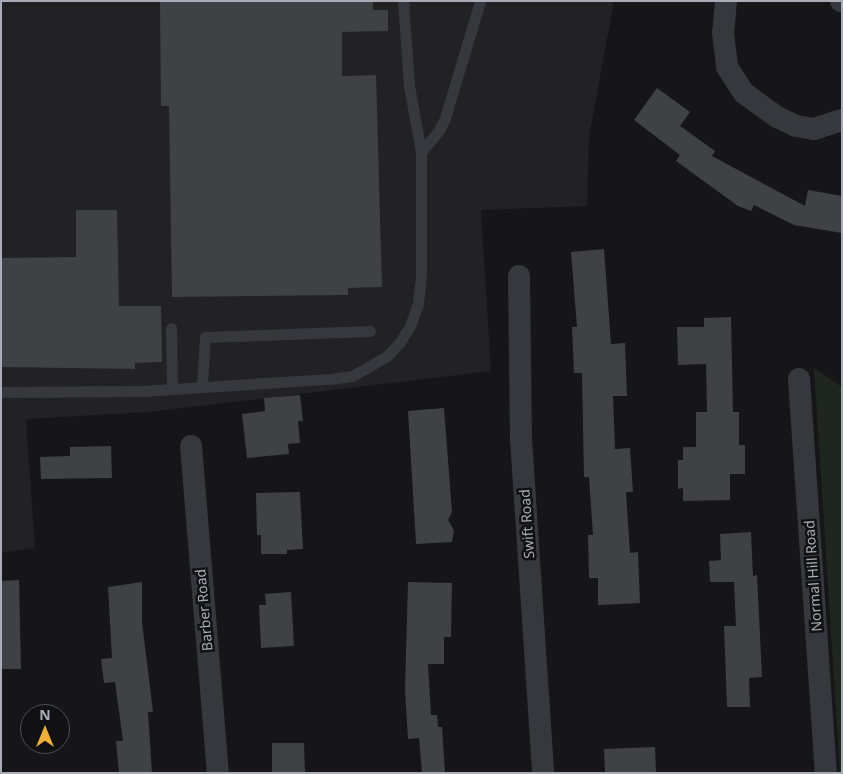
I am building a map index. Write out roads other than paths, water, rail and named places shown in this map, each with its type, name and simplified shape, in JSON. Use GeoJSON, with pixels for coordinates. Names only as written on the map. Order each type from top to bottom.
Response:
{"type":"FeatureCollection","features":[{"type":"Feature","properties":{"kind":"street"},"geometry":{"type":"LineString","coordinates":[[726,1],[723,33],[727,67],[744,93],[777,117],[796,126],[814,129],[842,120]]}},
{"type":"Feature","properties":{"kind":"street","name":"Swift Road"},"geometry":{"type":"LineString","coordinates":[[519,276],[521,439],[543,773]]}},
{"type":"Feature","properties":{"kind":"street","name":"Normal Hill Road"},"geometry":{"type":"LineString","coordinates":[[799,379],[826,773]]}},
{"type":"Feature","properties":{"kind":"street","name":"Barber Road"},"geometry":{"type":"LineString","coordinates":[[191,446],[218,773]]}},
{"type":"Feature","properties":{"kind":"lane"},"geometry":{"type":"LineString","coordinates":[[1,392],[172,388],[352,376],[371,368],[400,342],[418,304],[421,274],[421,152],[409,86],[403,1]]}},
{"type":"Feature","properties":{"kind":"lane"},"geometry":{"type":"LineString","coordinates":[[421,152],[438,132],[445,118],[480,1]]}},
{"type":"Feature","properties":{"kind":"lane"},"geometry":{"type":"LineString","coordinates":[[170,328],[172,388]]}},
{"type":"Feature","properties":{"kind":"lane"},"geometry":{"type":"LineString","coordinates":[[202,385],[205,337],[370,331]]}}]}
